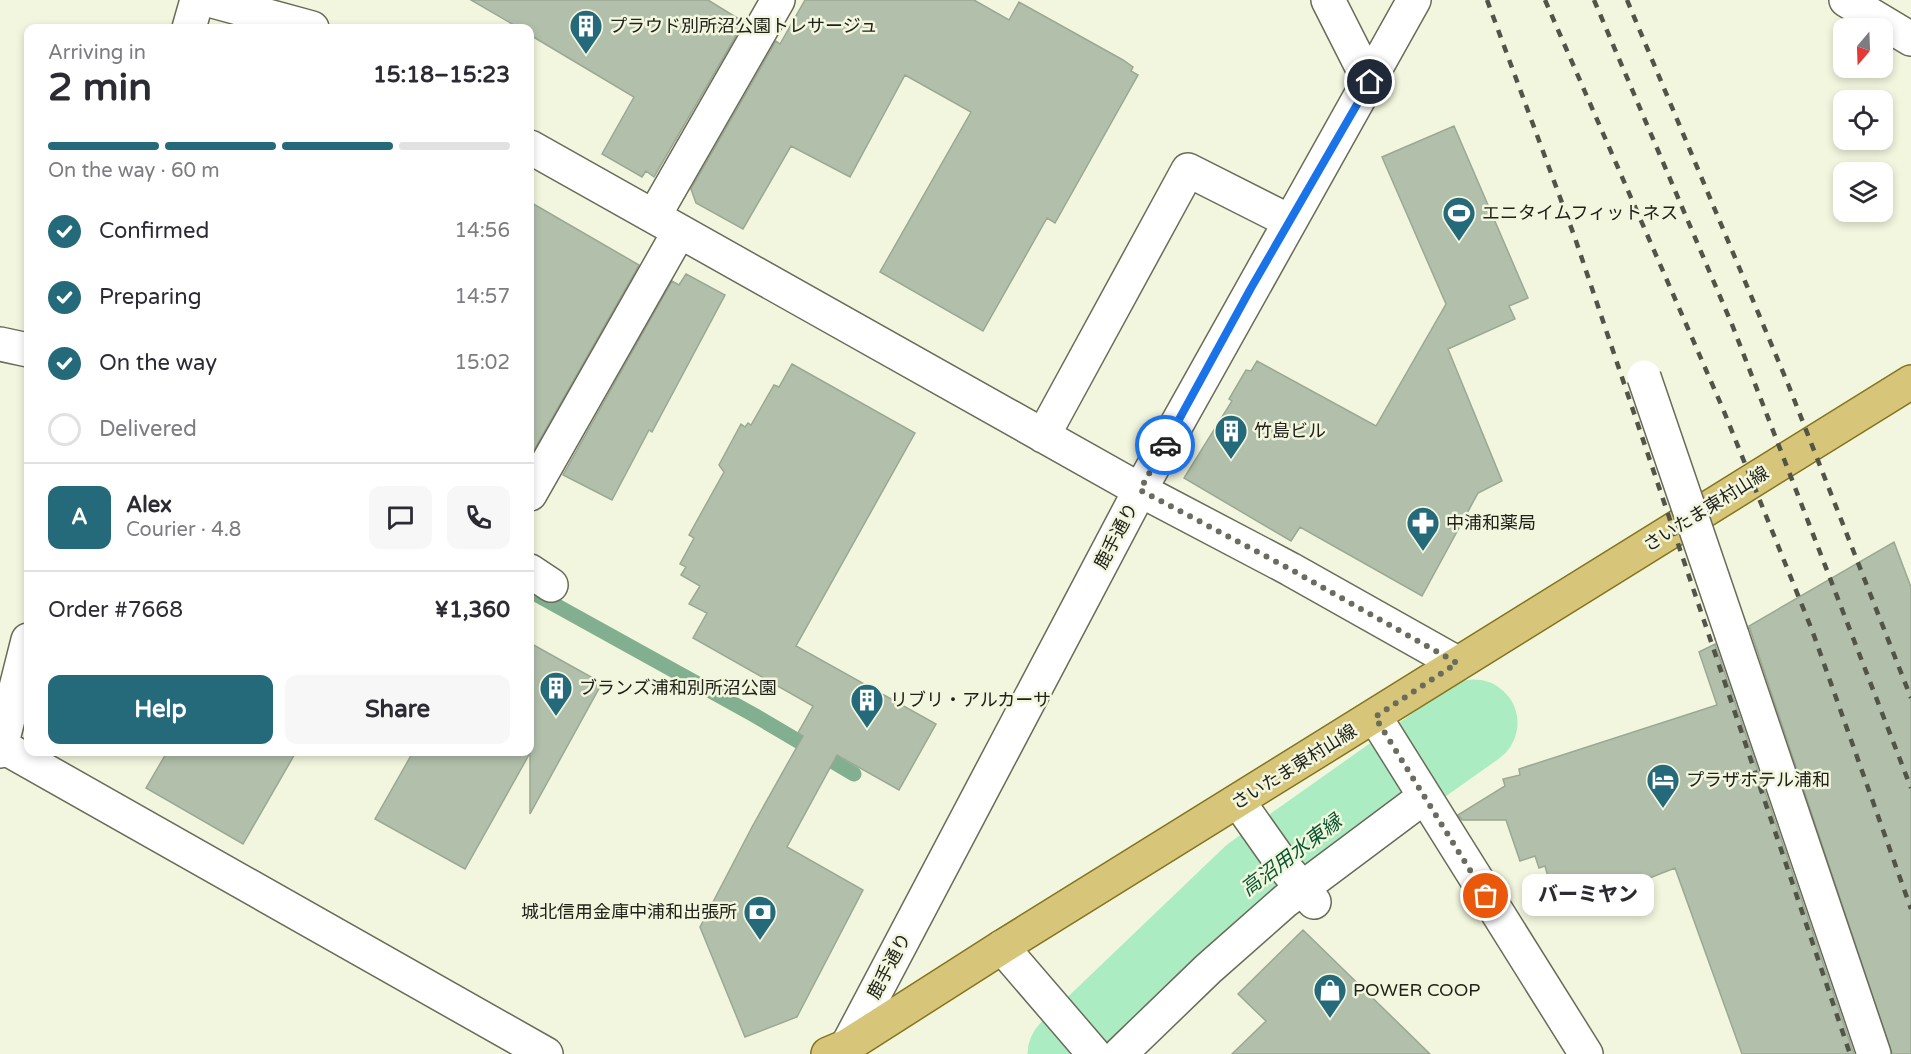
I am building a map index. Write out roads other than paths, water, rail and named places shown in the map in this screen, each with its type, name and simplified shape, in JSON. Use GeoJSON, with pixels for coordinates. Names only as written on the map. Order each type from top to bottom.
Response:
{"type":"FeatureCollection","features":[{"type":"Feature","properties":{"kind":"main road","name":"さいたま東村山線"},"geometry":{"type":"LineString","coordinates":[[838,1050],[1911,382]]}},
{"type":"Feature","properties":{"kind":"street"},"geometry":{"type":"LineString","coordinates":[[190,24],[197,0]]}},
{"type":"Feature","properties":{"kind":"street"},"geometry":{"type":"LineString","coordinates":[[209,0],[297,24]]}},
{"type":"Feature","properties":{"kind":"street"},"geometry":{"type":"LineString","coordinates":[[534,486],[778,0]]}},
{"type":"Feature","properties":{"kind":"street"},"geometry":{"type":"LineString","coordinates":[[1328,0],[1370,82]]}},
{"type":"Feature","properties":{"kind":"street","name":"鹿手通り"},"geometry":{"type":"LineString","coordinates":[[838,1050],[1140,490],[1414,0]]}},
{"type":"Feature","properties":{"kind":"street"},"geometry":{"type":"LineString","coordinates":[[1846,0],[1911,39]]}},
{"type":"Feature","properties":{"kind":"street"},"geometry":{"type":"LineString","coordinates":[[534,149],[1042,436],[1290,569],[1457,663]]}},
{"type":"Feature","properties":{"kind":"street"},"geometry":{"type":"LineString","coordinates":[[1042,436],[1188,170],[1289,221]]}},
{"type":"Feature","properties":{"kind":"street"},"geometry":{"type":"LineString","coordinates":[[0,344],[24,349]]}},
{"type":"Feature","properties":{"kind":"street"},"geometry":{"type":"LineString","coordinates":[[1644,377],[1874,1054]]}},
{"type":"Feature","properties":{"kind":"street"},"geometry":{"type":"LineString","coordinates":[[24,655],[0,747],[546,1054]]}},
{"type":"Feature","properties":{"kind":"street"},"geometry":{"type":"LineString","coordinates":[[1375,717],[1586,1054]]}},
{"type":"Feature","properties":{"kind":"street"},"geometry":{"type":"LineString","coordinates":[[1002,947],[1059,1016],[1102,1054],[1208,969],[1293,876],[1414,780]]}},
{"type":"Feature","properties":{"kind":"street"},"geometry":{"type":"LineString","coordinates":[[1238,801],[1293,876]]}},
{"type":"Feature","properties":{"kind":"waterway"},"geometry":{"type":"LineString","coordinates":[[534,593],[754,715],[854,774]]}},
{"type":"Feature","properties":{"kind":"waterway","name":"高沼用水東縁"},"geometry":{"type":"LineString","coordinates":[[1071,1054],[1255,878],[1474,723]]}},
{"type":"Feature","properties":{"kind":"railway"},"geometry":{"type":"LineString","coordinates":[[1487,0],[1575,238],[1850,1054]]}},
{"type":"Feature","properties":{"kind":"railway"},"geometry":{"type":"LineString","coordinates":[[1545,0],[1723,409],[1812,630],[1911,909]]}},
{"type":"Feature","properties":{"kind":"railway"},"geometry":{"type":"LineString","coordinates":[[1594,0],[1733,327],[1911,788]]}},
{"type":"Feature","properties":{"kind":"railway"},"geometry":{"type":"LineString","coordinates":[[1627,0],[1788,384],[1911,698]]}},
{"type":"Feature","properties":{"kind":"place","name":"プラウド別所沼公園トレサージュ"},"geometry":{"type":"Point","coordinates":[586,55]}},
{"type":"Feature","properties":{"kind":"place","name":"エニタイムフィットネス"},"geometry":{"type":"Point","coordinates":[1459,242]}},
{"type":"Feature","properties":{"kind":"place","name":"竹島ビル"},"geometry":{"type":"Point","coordinates":[1231,460]}},
{"type":"Feature","properties":{"kind":"place","name":"中浦和薬局"},"geometry":{"type":"Point","coordinates":[1423,552]}},
{"type":"Feature","properties":{"kind":"place","name":"ブランズ浦和別所沼公園"},"geometry":{"type":"Point","coordinates":[556,717]}},
{"type":"Feature","properties":{"kind":"place","name":"リブリ・アルカーサ"},"geometry":{"type":"Point","coordinates":[867,729]}},
{"type":"Feature","properties":{"kind":"place","name":"プラザホテル浦和"},"geometry":{"type":"Point","coordinates":[1663,809]}},
{"type":"Feature","properties":{"kind":"place","name":"バーミヤン"},"geometry":{"type":"Point","coordinates":[1486,896]}},
{"type":"Feature","properties":{"kind":"place","name":"城北信用金庫中浦和出張所"},"geometry":{"type":"Point","coordinates":[760,941]}},
{"type":"Feature","properties":{"kind":"place","name":"POWER COOP"},"geometry":{"type":"Point","coordinates":[1330,1019]}}]}
